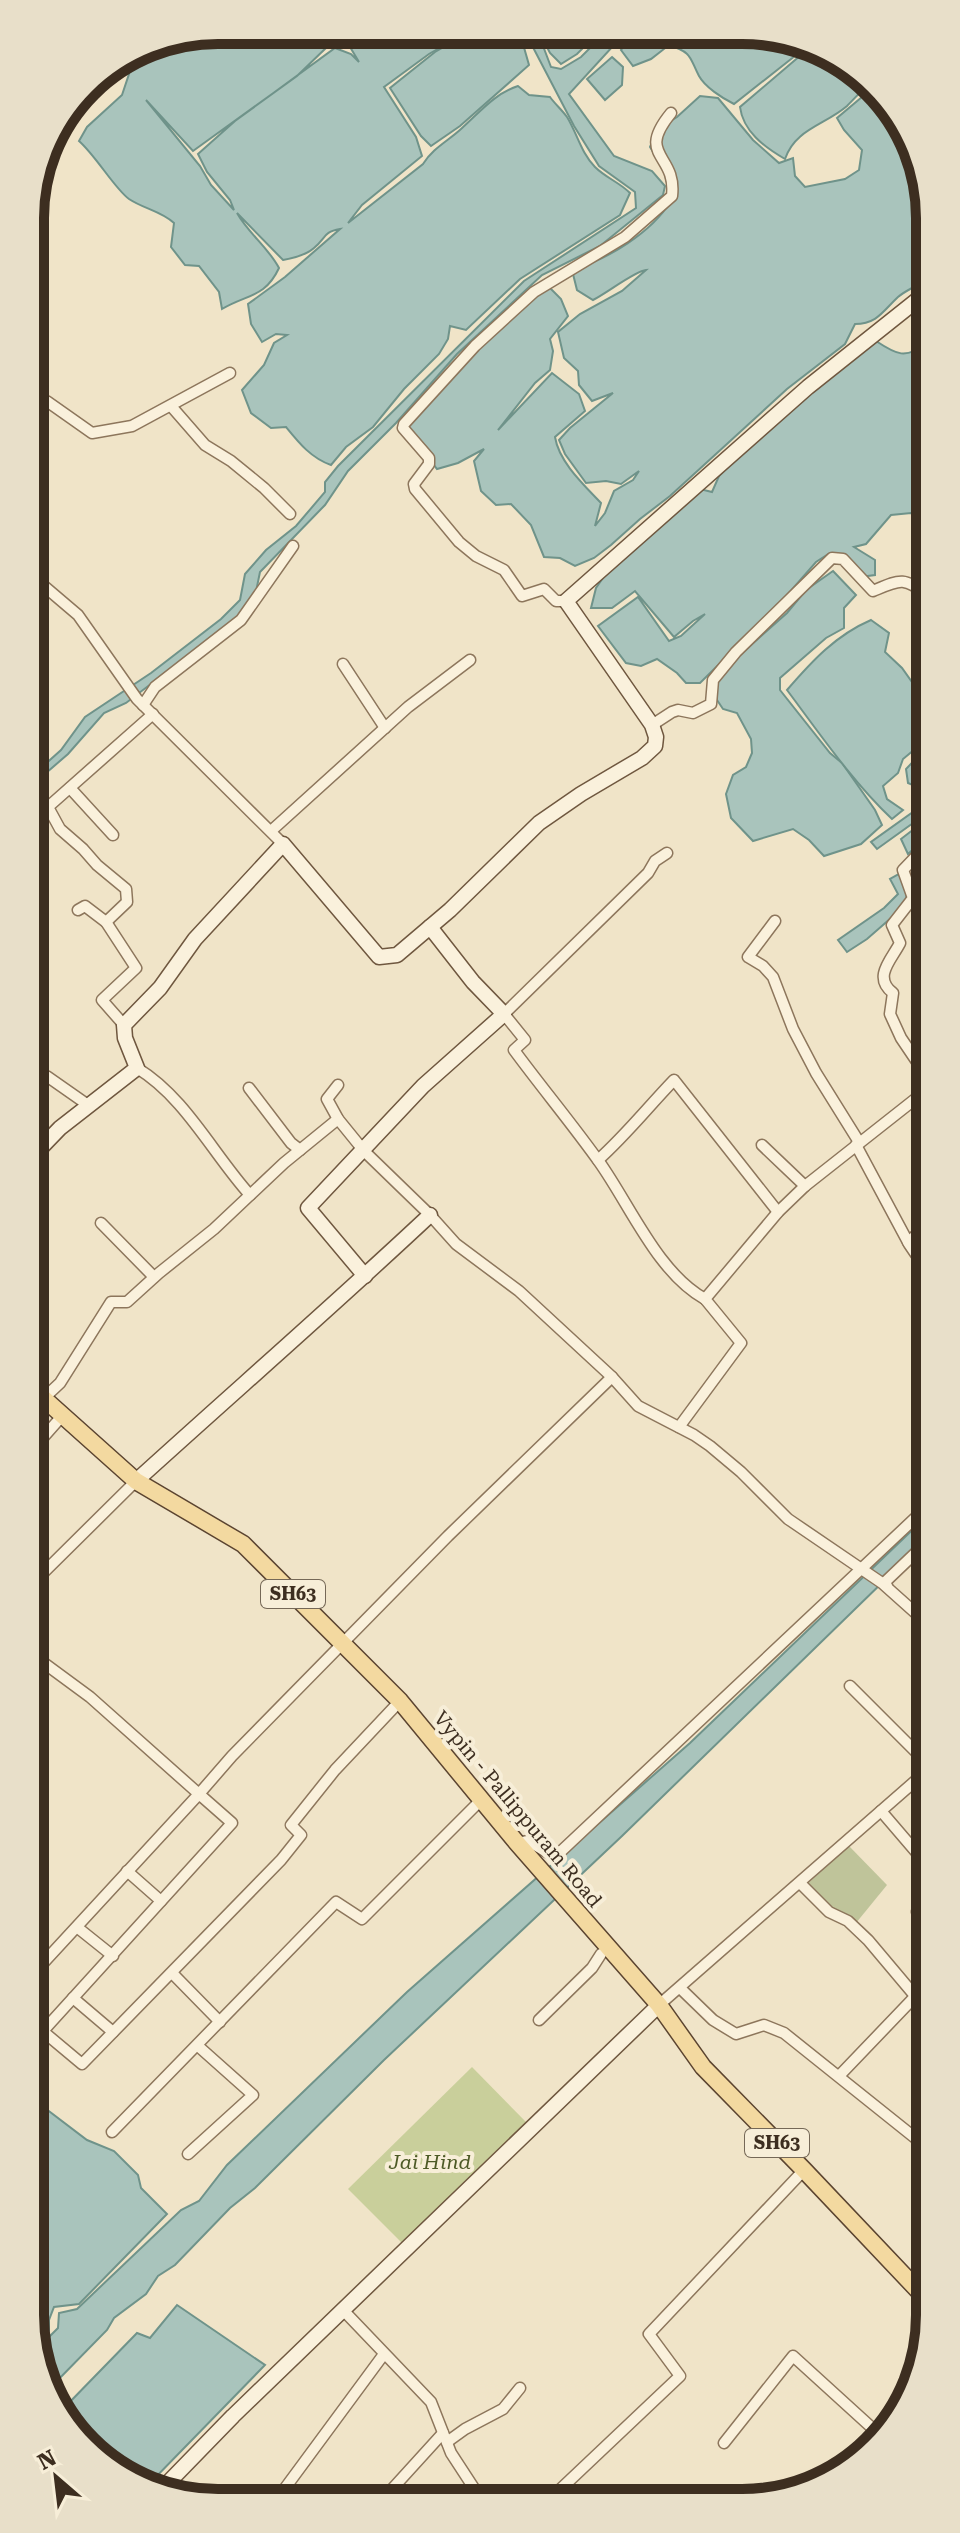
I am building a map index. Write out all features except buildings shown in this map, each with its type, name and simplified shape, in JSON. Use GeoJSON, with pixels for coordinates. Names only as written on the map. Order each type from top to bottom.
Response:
{"type":"FeatureCollection","features":[{"type":"Feature","properties":{"kind":"main road","name":"Vypin - Pallippuram Road"},"geometry":{"type":"LineString","coordinates":[[44,1398],[136,1481],[243,1544],[400,1701],[517,1843],[659,2005],[703,2067],[916,2282]]}},
{"type":"Feature","properties":{"kind":"street"},"geometry":{"type":"LineString","coordinates":[[671,113],[655,136],[656,149],[671,172],[672,196],[625,237],[534,292],[475,346],[404,424],[403,428],[429,458],[429,464],[414,484],[415,489],[443,526],[476,556],[504,570],[522,596],[544,589],[556,601],[566,601],[808,387],[916,301]]}},
{"type":"Feature","properties":{"kind":"street"},"geometry":{"type":"LineString","coordinates":[[44,405],[48,402],[92,433],[132,426],[230,373]]}},
{"type":"Feature","properties":{"kind":"street"},"geometry":{"type":"LineString","coordinates":[[171,406],[205,445],[231,461],[290,514]]}},
{"type":"Feature","properties":{"kind":"street"},"geometry":{"type":"LineString","coordinates":[[140,702],[241,620],[293,546]]}},
{"type":"Feature","properties":{"kind":"street"},"geometry":{"type":"LineString","coordinates":[[652,725],[672,712],[693,713],[711,704],[713,680],[736,652],[832,558],[843,559],[873,591],[896,581],[910,581],[916,586]]}},
{"type":"Feature","properties":{"kind":"street"},"geometry":{"type":"LineString","coordinates":[[44,586],[78,615],[140,702],[271,831],[379,957],[397,955],[539,823],[642,758],[655,746],[652,725],[566,601]]}},
{"type":"Feature","properties":{"kind":"street"},"geometry":{"type":"LineString","coordinates":[[271,831],[419,698],[470,660]]}},
{"type":"Feature","properties":{"kind":"street"},"geometry":{"type":"LineString","coordinates":[[343,664],[385,728]]}},
{"type":"Feature","properties":{"kind":"street"},"geometry":{"type":"LineString","coordinates":[[106,922],[127,902],[126,889],[60,829],[48,807],[153,714]]}},
{"type":"Feature","properties":{"kind":"street"},"geometry":{"type":"LineString","coordinates":[[70,788],[113,835]]}},
{"type":"Feature","properties":{"kind":"street"},"geometry":{"type":"LineString","coordinates":[[124,1025],[160,988],[195,939],[283,844]]}},
{"type":"Feature","properties":{"kind":"street"},"geometry":{"type":"LineString","coordinates":[[365,1276],[308,1208],[423,1086],[504,1014],[648,873],[655,861],[667,853]]}},
{"type":"Feature","properties":{"kind":"street"},"geometry":{"type":"LineString","coordinates":[[916,856],[903,870],[913,898],[892,925],[900,943],[887,960],[884,971],[888,989],[893,993],[890,1014],[916,1060]]}},
{"type":"Feature","properties":{"kind":"street"},"geometry":{"type":"LineString","coordinates":[[78,910],[85,906],[106,922],[136,968],[102,1000],[124,1025],[137,1068],[155,1079],[250,1195]]}},
{"type":"Feature","properties":{"kind":"street"},"geometry":{"type":"LineString","coordinates":[[775,921],[748,957],[773,977],[793,1029],[810,1062],[916,1254]]}},
{"type":"Feature","properties":{"kind":"street"},"geometry":{"type":"LineString","coordinates":[[430,927],[473,982],[525,1040],[514,1050],[598,1160],[647,1237],[686,1289],[705,1299],[741,1343],[679,1427]]}},
{"type":"Feature","properties":{"kind":"street"},"geometry":{"type":"LineString","coordinates":[[44,1145],[60,1128],[137,1068]]}},
{"type":"Feature","properties":{"kind":"street"},"geometry":{"type":"LineString","coordinates":[[44,1080],[48,1077],[88,1105]]}},
{"type":"Feature","properties":{"kind":"street"},"geometry":{"type":"LineString","coordinates":[[598,1160],[631,1131],[635,1120],[674,1080],[778,1212]]}},
{"type":"Feature","properties":{"kind":"street"},"geometry":{"type":"LineString","coordinates":[[338,1085],[327,1099],[338,1119],[364,1151],[456,1244],[519,1291],[612,1377],[638,1406],[710,1446],[788,1519],[903,1600]]}},
{"type":"Feature","properties":{"kind":"street"},"geometry":{"type":"LineString","coordinates":[[249,1088],[268,1108],[291,1143],[300,1150]]}},
{"type":"Feature","properties":{"kind":"street"},"geometry":{"type":"LineString","coordinates":[[705,1299],[778,1212],[805,1186],[916,1098]]}},
{"type":"Feature","properties":{"kind":"street"},"geometry":{"type":"LineString","coordinates":[[44,1390],[60,1383],[111,1302],[127,1302],[338,1119]]}},
{"type":"Feature","properties":{"kind":"street"},"geometry":{"type":"LineString","coordinates":[[762,1145],[805,1186]]}},
{"type":"Feature","properties":{"kind":"street"},"geometry":{"type":"LineString","coordinates":[[44,1572],[136,1481],[430,1215]]}},
{"type":"Feature","properties":{"kind":"street"},"geometry":{"type":"LineString","coordinates":[[101,1223],[154,1277]]}},
{"type":"Feature","properties":{"kind":"street"},"geometry":{"type":"LineString","coordinates":[[908,1242],[916,1235]]}},
{"type":"Feature","properties":{"kind":"street"},"geometry":{"type":"LineString","coordinates":[[44,1963],[232,1756],[448,1536],[612,1377]]}},
{"type":"Feature","properties":{"kind":"street"},"geometry":{"type":"LineString","coordinates":[[44,1436],[63,1415]]}},
{"type":"Feature","properties":{"kind":"street"},"geometry":{"type":"LineString","coordinates":[[517,1843],[528,1841],[555,1857],[916,1518]]}},
{"type":"Feature","properties":{"kind":"street"},"geometry":{"type":"LineString","coordinates":[[916,1552],[884,1583],[916,1612]]}},
{"type":"Feature","properties":{"kind":"street"},"geometry":{"type":"LineString","coordinates":[[44,1663],[90,1697],[232,1823],[44,2030]]}},
{"type":"Feature","properties":{"kind":"street"},"geometry":{"type":"LineString","coordinates":[[850,1686],[916,1754]]}},
{"type":"Feature","properties":{"kind":"street"},"geometry":{"type":"LineString","coordinates":[[44,2032],[82,2064],[281,1860],[301,1835],[291,1825],[335,1770],[400,1701]]}},
{"type":"Feature","properties":{"kind":"street"},"geometry":{"type":"LineString","coordinates":[[169,2482],[659,2005],[916,1779]]}},
{"type":"Feature","properties":{"kind":"street"},"geometry":{"type":"LineString","coordinates":[[112,2132],[336,1902],[362,1919],[482,1799]]}},
{"type":"Feature","properties":{"kind":"street"},"geometry":{"type":"LineString","coordinates":[[881,1811],[916,1852]]}},
{"type":"Feature","properties":{"kind":"street"},"geometry":{"type":"LineString","coordinates":[[127,1871],[161,1901]]}},
{"type":"Feature","properties":{"kind":"street"},"geometry":{"type":"LineString","coordinates":[[800,1883],[829,1912],[848,1921],[868,1940],[916,1997],[839,2076]]}},
{"type":"Feature","properties":{"kind":"street"},"geometry":{"type":"LineString","coordinates":[[78,1928],[113,1956]]}},
{"type":"Feature","properties":{"kind":"street"},"geometry":{"type":"LineString","coordinates":[[539,2020],[592,1968],[601,1954]]}},
{"type":"Feature","properties":{"kind":"street"},"geometry":{"type":"LineString","coordinates":[[173,1974],[220,2022]]}},
{"type":"Feature","properties":{"kind":"street"},"geometry":{"type":"LineString","coordinates":[[680,1988],[726,2029],[736,2034],[770,2025],[784,2033],[916,2138]]}},
{"type":"Feature","properties":{"kind":"street"},"geometry":{"type":"LineString","coordinates":[[73,1998],[113,2032]]}},
{"type":"Feature","properties":{"kind":"street"},"geometry":{"type":"LineString","coordinates":[[188,2154],[253,2095],[198,2046]]}},
{"type":"Feature","properties":{"kind":"street"},"geometry":{"type":"LineString","coordinates":[[561,2489],[680,2376],[649,2334],[804,2170]]}},
{"type":"Feature","properties":{"kind":"street"},"geometry":{"type":"LineString","coordinates":[[343,2310],[431,2402],[445,2438],[475,2489]]}},
{"type":"Feature","properties":{"kind":"street"},"geometry":{"type":"LineString","coordinates":[[284,2489],[384,2354]]}},
{"type":"Feature","properties":{"kind":"street"},"geometry":{"type":"LineString","coordinates":[[724,2443],[793,2356],[873,2430]]}},
{"type":"Feature","properties":{"kind":"street"},"geometry":{"type":"LineString","coordinates":[[393,2489],[445,2438],[503,2409],[520,2388]]}},
{"type":"Feature","properties":{"kind":"green space"},"geometry":{"type":"Polygon","coordinates":[[[849,1846],[887,1885],[856,1923],[823,1906],[805,1886],[849,1846]]]}},
{"type":"Feature","properties":{"kind":"green space","name":"Jai Hind"},"geometry":{"type":"Polygon","coordinates":[[[472,2067],[526,2122],[402,2243],[348,2189],[472,2067]]]}},
{"type":"Feature","properties":{"kind":"water"},"geometry":{"type":"Polygon","coordinates":[[[207,44],[329,44],[298,75],[335,48],[351,54],[359,62],[348,44],[446,44],[384,87],[416,137],[422,156],[362,205],[348,223],[423,164],[494,99],[518,86],[529,95],[550,97],[567,117],[590,161],[630,193],[620,215],[520,279],[466,330],[450,326],[448,339],[439,354],[404,389],[373,427],[346,447],[331,465],[311,454],[286,427],[271,428],[251,413],[242,390],[264,365],[274,343],[287,335],[276,334],[262,342],[251,324],[248,304],[285,277],[340,229],[327,234],[307,253],[283,260],[237,213],[279,268],[268,285],[222,309],[219,292],[199,266],[185,265],[171,247],[174,223],[129,199],[79,141],[87,127],[122,95],[129,74],[127,70],[152,57],[207,44]],[[268,97],[193,151],[146,100],[234,210],[198,154],[268,97]]]}},
{"type":"Feature","properties":{"kind":"water"},"geometry":{"type":"Polygon","coordinates":[[[449,44],[523,44],[529,65],[460,126],[431,146],[390,88],[449,44]]]}},
{"type":"Feature","properties":{"kind":"water"},"geometry":{"type":"Polygon","coordinates":[[[531,44],[541,44],[551,67],[561,69],[581,57],[594,44],[615,44],[569,94],[614,156],[652,171],[665,186],[663,195],[600,246],[542,275],[457,354],[396,423],[348,471],[325,505],[260,572],[253,606],[126,703],[104,713],[68,754],[44,775],[44,765],[61,750],[85,717],[151,673],[221,619],[240,600],[245,574],[266,550],[296,526],[325,492],[325,482],[338,466],[524,281],[636,208],[635,192],[599,166],[574,126],[531,44]]]}},
{"type":"Feature","properties":{"kind":"water"},"geometry":{"type":"Polygon","coordinates":[[[545,44],[587,44],[561,64],[545,44]]]}},
{"type":"Feature","properties":{"kind":"water"},"geometry":{"type":"Polygon","coordinates":[[[625,44],[742,44],[764,45],[798,53],[734,104],[705,84],[689,56],[677,48],[669,45],[651,59],[633,66],[621,50],[625,44]]]}},
{"type":"Feature","properties":{"kind":"water"},"geometry":{"type":"Polygon","coordinates":[[[802,55],[838,73],[861,92],[838,113],[803,134],[785,159],[756,138],[745,124],[740,107],[802,55]]]}},
{"type":"Feature","properties":{"kind":"water"},"geometry":{"type":"Polygon","coordinates":[[[612,57],[623,67],[622,85],[605,100],[587,79],[612,57]]]}},
{"type":"Feature","properties":{"kind":"water"},"geometry":{"type":"Polygon","coordinates":[[[865,95],[898,141],[913,184],[916,207],[916,285],[874,319],[855,324],[845,344],[787,389],[670,496],[594,558],[575,566],[560,558],[544,557],[531,525],[511,504],[496,505],[481,491],[474,461],[484,449],[458,463],[437,469],[405,426],[416,410],[545,283],[561,299],[568,316],[550,339],[553,351],[550,370],[535,383],[498,430],[552,373],[579,394],[585,411],[555,437],[567,464],[601,503],[595,526],[605,513],[614,491],[633,480],[639,471],[621,484],[606,481],[586,483],[565,454],[559,440],[613,393],[592,401],[579,385],[578,371],[564,358],[558,332],[580,314],[622,291],[646,270],[593,300],[577,290],[572,270],[628,243],[652,224],[671,201],[664,170],[650,147],[658,129],[700,96],[718,98],[753,140],[779,163],[793,158],[795,176],[805,187],[845,179],[859,170],[862,150],[837,118],[865,95]]]}},
{"type":"Feature","properties":{"kind":"water"},"geometry":{"type":"Polygon","coordinates":[[[876,341],[901,353],[916,350],[916,518],[911,513],[891,515],[866,544],[854,547],[875,560],[875,575],[860,577],[830,553],[816,562],[774,610],[700,683],[686,683],[657,659],[641,666],[626,663],[598,626],[638,597],[669,641],[681,636],[705,614],[674,637],[635,591],[612,608],[591,608],[596,588],[605,575],[700,489],[712,492],[719,476],[734,460],[813,389],[876,341]]]}},
{"type":"Feature","properties":{"kind":"water"},"geometry":{"type":"Polygon","coordinates":[[[833,571],[856,595],[844,608],[844,628],[826,638],[780,678],[780,690],[830,753],[842,763],[882,825],[861,844],[824,856],[793,829],[753,841],[731,818],[726,794],[733,775],[746,767],[752,753],[751,739],[737,713],[723,709],[715,697],[718,679],[732,662],[787,613],[806,590],[833,571]]]}},
{"type":"Feature","properties":{"kind":"water"},"geometry":{"type":"Polygon","coordinates":[[[871,620],[889,633],[885,652],[912,682],[916,681],[916,748],[903,759],[898,773],[883,786],[887,799],[903,810],[892,819],[850,773],[787,690],[815,659],[858,626],[871,620]]]}},
{"type":"Feature","properties":{"kind":"water"},"geometry":{"type":"Polygon","coordinates":[[[916,759],[916,786],[908,783],[906,769],[916,759]]]}},
{"type":"Feature","properties":{"kind":"water"},"geometry":{"type":"Polygon","coordinates":[[[916,810],[916,821],[877,849],[871,842],[916,810]]]}},
{"type":"Feature","properties":{"kind":"water"},"geometry":{"type":"Polygon","coordinates":[[[916,827],[916,847],[908,854],[901,839],[916,827]]]}},
{"type":"Feature","properties":{"kind":"water"},"geometry":{"type":"Polygon","coordinates":[[[899,874],[907,904],[847,952],[838,940],[884,908],[898,894],[890,879],[899,874]]]}},
{"type":"Feature","properties":{"kind":"water"},"geometry":{"type":"Polygon","coordinates":[[[916,1526],[916,1550],[622,1836],[384,2060],[255,2188],[230,2208],[175,2265],[158,2276],[146,2294],[114,2318],[107,2330],[57,2381],[46,2340],[58,2328],[59,2313],[77,2309],[181,2210],[199,2201],[227,2165],[407,1992],[690,1743],[916,1526]]]}},
{"type":"Feature","properties":{"kind":"water"},"geometry":{"type":"Polygon","coordinates":[[[44,2107],[87,2140],[114,2151],[138,2175],[141,2188],[167,2214],[79,2304],[54,2307],[49,2331],[45,2335],[44,2107]]]}},
{"type":"Feature","properties":{"kind":"water"},"geometry":{"type":"Polygon","coordinates":[[[177,2305],[265,2365],[156,2477],[112,2453],[87,2430],[69,2403],[137,2333],[150,2338],[177,2305]]]}}]}
